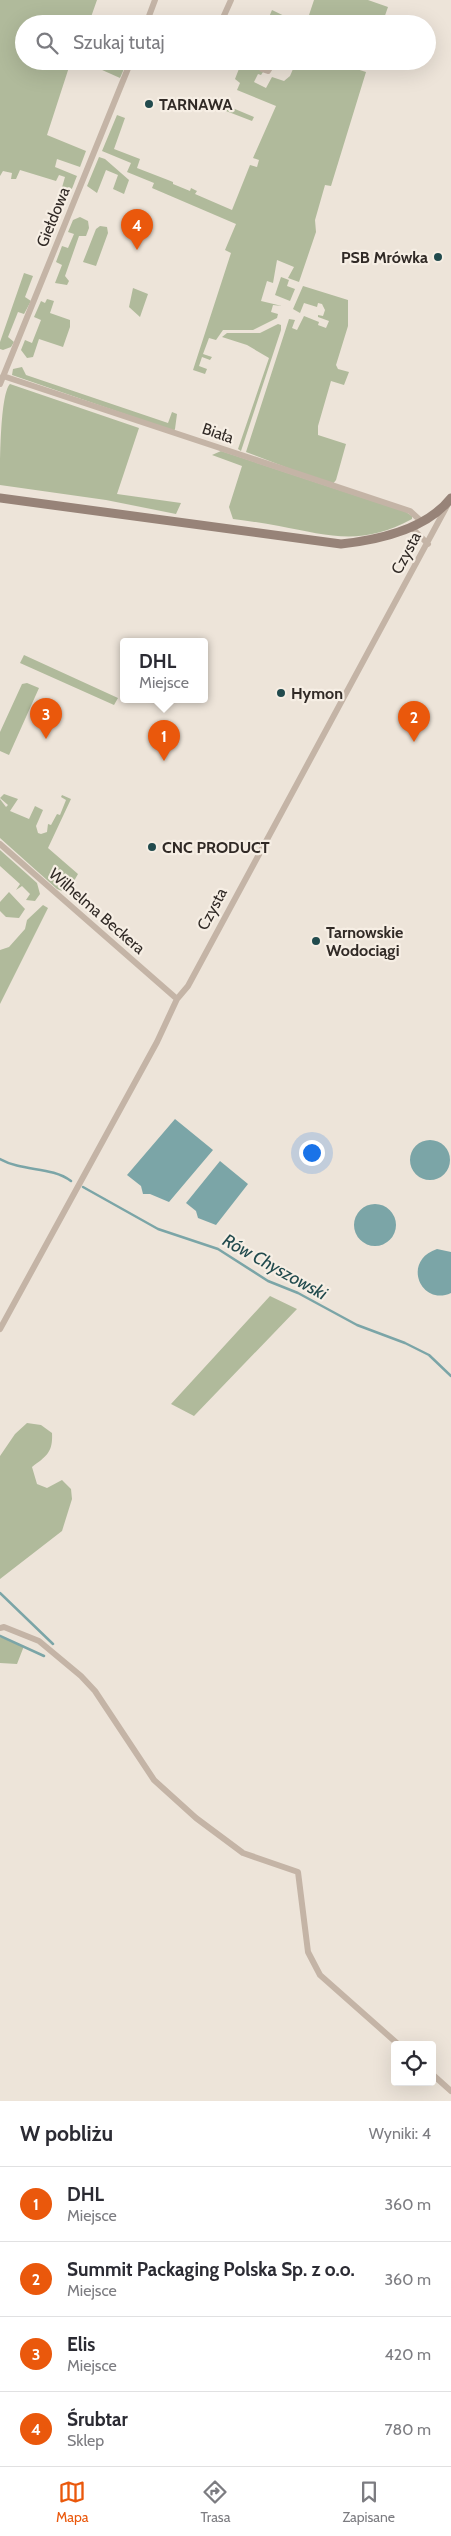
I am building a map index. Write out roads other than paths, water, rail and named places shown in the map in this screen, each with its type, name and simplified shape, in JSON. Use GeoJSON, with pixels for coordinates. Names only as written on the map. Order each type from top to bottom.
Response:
{"type":"FeatureCollection","features":[{"type":"Feature","properties":{"kind":"main road","name":"Czysta"},"geometry":{"type":"LineString","coordinates":[[0,500],[14,500],[341,544],[385,537],[411,527],[450,500]]}},
{"type":"Feature","properties":{"kind":"street"},"geometry":{"type":"LineString","coordinates":[[149,15],[155,0]]}},
{"type":"Feature","properties":{"kind":"street"},"geometry":{"type":"LineString","coordinates":[[224,15],[231,0]]}},
{"type":"Feature","properties":{"kind":"street","name":"Giełdowa"},"geometry":{"type":"LineString","coordinates":[[0,384],[127,70]]}},
{"type":"Feature","properties":{"kind":"street","name":"Biała"},"geometry":{"type":"LineString","coordinates":[[3,376],[410,511],[422,521]]}},
{"type":"Feature","properties":{"kind":"street"},"geometry":{"type":"LineString","coordinates":[[0,493],[14,500]]}},
{"type":"Feature","properties":{"kind":"street","name":"Czysta"},"geometry":{"type":"LineString","coordinates":[[0,1329],[157,1042],[177,999],[188,986],[428,544],[450,500]]}},
{"type":"Feature","properties":{"kind":"street"},"geometry":{"type":"LineString","coordinates":[[411,527],[428,544]]}},
{"type":"Feature","properties":{"kind":"street","name":"Wilhelma Beckera"},"geometry":{"type":"LineString","coordinates":[[0,844],[177,999]]}},
{"type":"Feature","properties":{"kind":"street"},"geometry":{"type":"LineString","coordinates":[[0,1628],[4,1627],[39,1641],[81,1676],[95,1691],[154,1780],[196,1818],[243,1853],[298,1872],[308,1952],[320,1975],[394,2041]]}},
{"type":"Feature","properties":{"kind":"street"},"geometry":{"type":"LineString","coordinates":[[436,2078],[451,2091]]}},
{"type":"Feature","properties":{"kind":"water"},"geometry":{"type":"Polygon","coordinates":[[[175,1119],[213,1150],[169,1202],[150,1194],[143,1194],[141,1186],[127,1175],[175,1119]]]}},
{"type":"Feature","properties":{"kind":"water"},"geometry":{"type":"Polygon","coordinates":[[[434,1140],[441,1143],[447,1149],[450,1160],[449,1168],[441,1177],[434,1180],[426,1180],[419,1177],[411,1168],[410,1156],[413,1149],[422,1141],[434,1140]]]}},
{"type":"Feature","properties":{"kind":"water"},"geometry":{"type":"Polygon","coordinates":[[[220,1161],[248,1184],[216,1225],[198,1218],[196,1211],[186,1203],[220,1161]]]}},
{"type":"Feature","properties":{"kind":"water"},"geometry":{"type":"Polygon","coordinates":[[[379,1204],[387,1207],[393,1213],[396,1225],[393,1237],[387,1243],[371,1246],[363,1243],[357,1237],[354,1221],[357,1213],[363,1207],[379,1204]]]}},
{"type":"Feature","properties":{"kind":"water"},"geometry":{"type":"Polygon","coordinates":[[[437,1249],[451,1252],[451,1293],[440,1296],[431,1294],[424,1288],[419,1281],[418,1272],[420,1263],[426,1255],[437,1249]]]}},
{"type":"Feature","properties":{"kind":"waterway","name":"Rów Chyszowski"},"geometry":{"type":"LineString","coordinates":[[0,1159],[18,1166],[55,1173],[71,1181]]}},
{"type":"Feature","properties":{"kind":"waterway","name":"Rów Chyszowski"},"geometry":{"type":"LineString","coordinates":[[83,1187],[158,1229],[218,1249],[268,1281],[298,1293],[357,1325],[405,1343],[429,1355],[451,1376]]}},
{"type":"Feature","properties":{"kind":"waterway"},"geometry":{"type":"LineString","coordinates":[[0,1593],[53,1644]]}},
{"type":"Feature","properties":{"kind":"waterway"},"geometry":{"type":"LineString","coordinates":[[0,1636],[44,1656]]}},
{"type":"Feature","properties":{"kind":"place","name":"TARNAWA"},"geometry":{"type":"Point","coordinates":[149,104]}},
{"type":"Feature","properties":{"kind":"place","name":"Śrubtar"},"geometry":{"type":"Point","coordinates":[137,250]}},
{"type":"Feature","properties":{"kind":"place","name":"PSB Mrówka"},"geometry":{"type":"Point","coordinates":[438,257]}},
{"type":"Feature","properties":{"kind":"place","name":"Hymon"},"geometry":{"type":"Point","coordinates":[281,693]}},
{"type":"Feature","properties":{"kind":"place","name":"Elis"},"geometry":{"type":"Point","coordinates":[46,739]}},
{"type":"Feature","properties":{"kind":"place","name":"Summit Packaging Polska Sp. z o.o."},"geometry":{"type":"Point","coordinates":[414,742]}},
{"type":"Feature","properties":{"kind":"place","name":"DHL"},"geometry":{"type":"Point","coordinates":[164,761]}},
{"type":"Feature","properties":{"kind":"place","name":"CNC PRODUCT"},"geometry":{"type":"Point","coordinates":[152,847]}},
{"type":"Feature","properties":{"kind":"place","name":"Tarnowskie Wodociągi"},"geometry":{"type":"Point","coordinates":[316,941]}}]}
